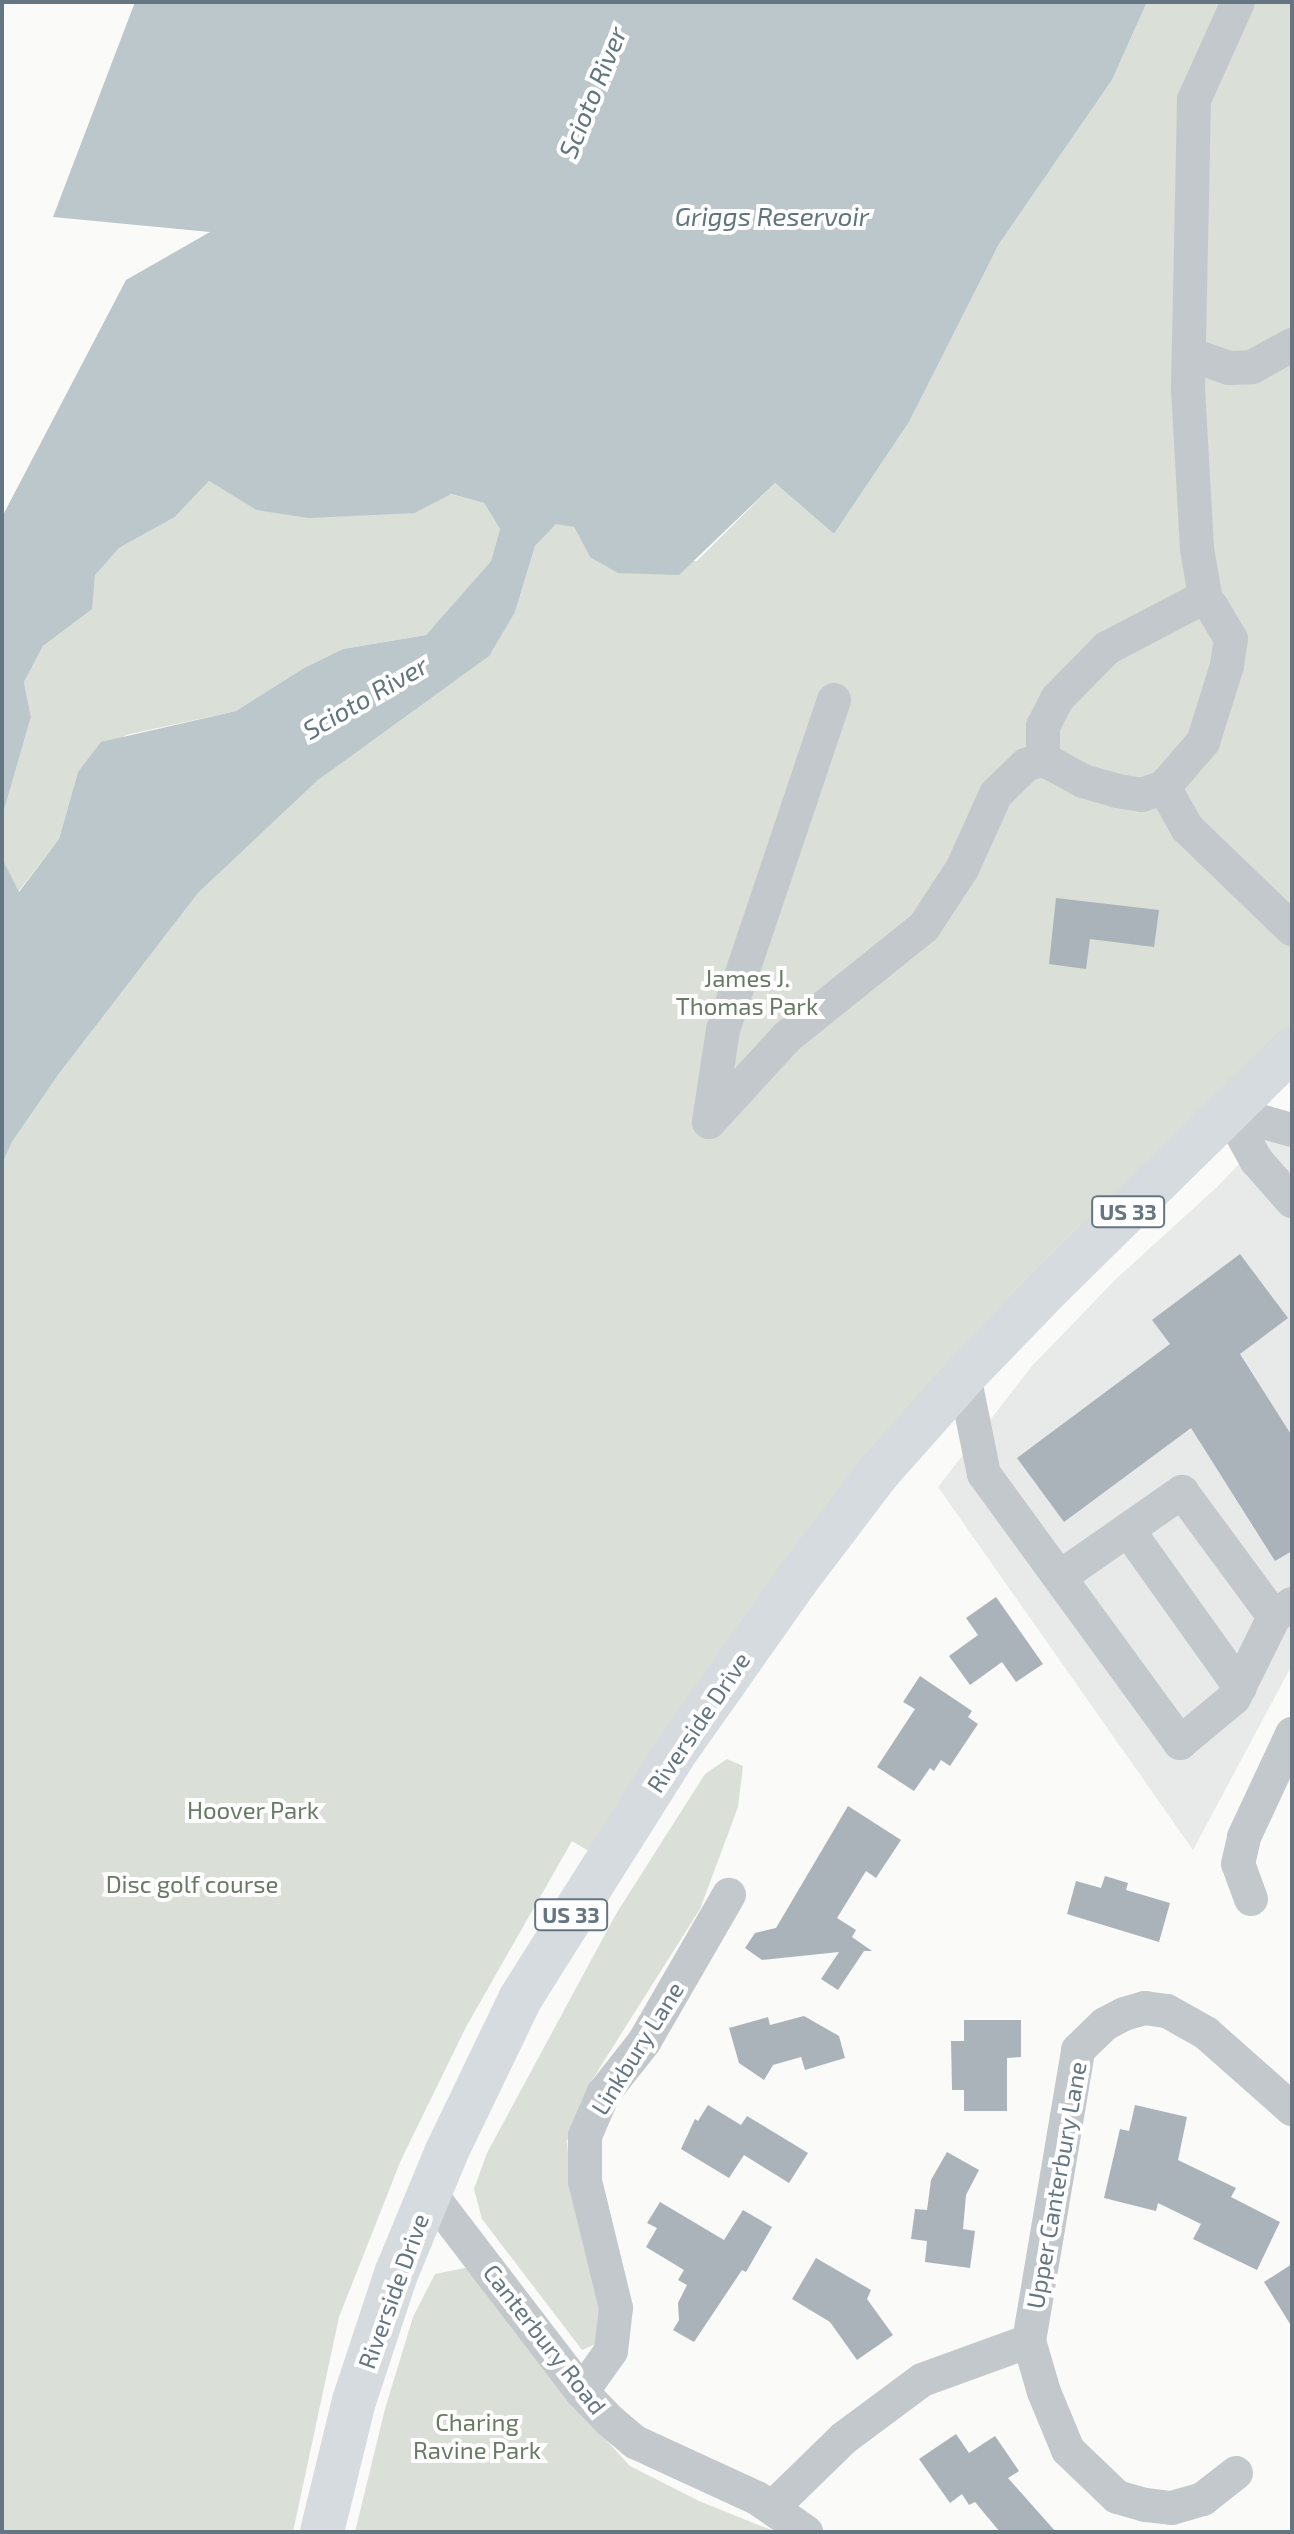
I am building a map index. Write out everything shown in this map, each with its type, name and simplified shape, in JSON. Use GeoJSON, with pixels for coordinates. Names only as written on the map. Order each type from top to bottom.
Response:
{"type":"FeatureCollection","features":[{"type":"Feature","properties":{"kind":"main road","name":"Riverside Drive"},"geometry":{"type":"LineString","coordinates":[[322,2532],[354,2401],[396,2274],[429,2192],[520,1999],[679,1747],[796,1581],[878,1473],[964,1376],[1292,1049]]}},
{"type":"Feature","properties":{"kind":"street"},"geometry":{"type":"LineString","coordinates":[[834,700],[723,1030],[709,1122],[787,1037],[924,927],[962,869],[996,794],[1026,765],[1043,759],[1083,781],[1142,795],[1164,787],[1203,742],[1227,666],[1231,639],[1206,601],[1197,549],[1189,354],[1194,100],[1238,2]]}},
{"type":"Feature","properties":{"kind":"street"},"geometry":{"type":"LineString","coordinates":[[1189,354],[1229,368],[1252,367],[1292,345]]}},
{"type":"Feature","properties":{"kind":"street"},"geometry":{"type":"LineString","coordinates":[[1043,759],[1043,726],[1057,699],[1082,672],[1107,648],[1195,602],[1206,601]]}},
{"type":"Feature","properties":{"kind":"street"},"geometry":{"type":"LineString","coordinates":[[1164,787],[1187,828],[1292,929]]}},
{"type":"Feature","properties":{"kind":"street"},"geometry":{"type":"LineString","coordinates":[[1230,1113],[1292,1130]]}},
{"type":"Feature","properties":{"kind":"street"},"geometry":{"type":"LineString","coordinates":[[1230,1113],[1256,1160],[1292,1201]]}},
{"type":"Feature","properties":{"kind":"street"},"geometry":{"type":"LineString","coordinates":[[964,1376],[984,1474],[1180,1743],[1234,1698],[1283,1610],[1182,1492],[1060,1577]]}},
{"type":"Feature","properties":{"kind":"street"},"geometry":{"type":"LineString","coordinates":[[1128,1530],[1240,1687]]}},
{"type":"Feature","properties":{"kind":"street"},"geometry":{"type":"LineString","coordinates":[[1251,1899],[1238,1864],[1244,1837],[1292,1734]]}},
{"type":"Feature","properties":{"kind":"street","name":"Linkbury Lane"},"geometry":{"type":"LineString","coordinates":[[582,2392],[611,2351],[616,2308],[585,2181],[585,2136],[603,2094],[644,2042],[729,1895]]}},
{"type":"Feature","properties":{"kind":"street","name":"Upper Canterbury Lane"},"geometry":{"type":"LineString","coordinates":[[1029,2341],[1078,2050],[1105,2024],[1145,2008],[1167,2011],[1206,2033],[1292,2109]]}},
{"type":"Feature","properties":{"kind":"street","name":"Canterbury Road"},"geometry":{"type":"LineString","coordinates":[[429,2192],[582,2392],[635,2442],[772,2508],[806,2532]]}},
{"type":"Feature","properties":{"kind":"street"},"geometry":{"type":"LineString","coordinates":[[772,2508],[844,2438],[922,2380],[1029,2341],[1044,2392],[1068,2450],[1117,2497],[1171,2508],[1203,2499],[1236,2473]]}},
{"type":"Feature","properties":{"kind":"shaded area"},"geometry":{"type":"Polygon","coordinates":[[[1292,1110],[1292,1665],[1193,1850],[938,1487],[1032,1366],[1116,1279],[1216,1188],[1292,1110]]]}},
{"type":"Feature","properties":{"kind":"green space","name":"James J. Thomas Park"},"geometry":{"type":"Polygon","coordinates":[[[1147,2],[1292,2],[1292,1049],[964,1376],[605,1861],[572,1841],[466,2027],[401,2160],[339,2317],[293,2532],[2,2532],[2,1164],[12,1142],[58,1075],[198,893],[318,780],[515,612],[535,546],[556,523],[574,527],[590,557],[697,561],[775,483],[834,534],[909,422],[999,244],[1112,80],[1147,2]]]}},
{"type":"Feature","properties":{"kind":"green space"},"geometry":{"type":"Polygon","coordinates":[[[209,481],[256,510],[415,513],[450,494],[484,503],[500,529],[491,561],[426,635],[343,649],[304,668],[236,711],[126,735],[78,772],[59,839],[18,892],[2,858],[2,817],[31,717],[24,682],[43,646],[91,609],[94,575],[119,548],[175,517],[209,481]]]}},
{"type":"Feature","properties":{"kind":"green space"},"geometry":{"type":"Polygon","coordinates":[[[727,1759],[743,1766],[738,1807],[700,1909],[587,2088],[567,2141],[571,2193],[602,2298],[596,2344],[582,2350],[482,2219],[474,2189],[487,2153],[616,1914],[705,1774],[727,1759]]]}},
{"type":"Feature","properties":{"kind":"green space","name":"Charing Ravine Park"},"geometry":{"type":"Polygon","coordinates":[[[470,2267],[574,2405],[630,2466],[699,2501],[776,2532],[355,2532],[385,2409],[413,2317],[435,2274],[470,2267]]]}},
{"type":"Feature","properties":{"kind":"water"},"geometry":{"type":"Polygon","coordinates":[[[135,2],[1147,2],[1112,80],[999,244],[909,422],[834,534],[775,483],[679,575],[618,573],[590,557],[574,527],[556,524],[535,546],[515,612],[489,656],[318,780],[198,893],[58,1075],[12,1142],[2,1164],[2,858],[19,892],[59,839],[78,772],[101,742],[236,711],[304,668],[343,649],[426,635],[491,561],[500,529],[484,503],[451,494],[415,513],[309,518],[256,510],[209,481],[175,517],[119,548],[95,575],[92,609],[43,646],[24,682],[31,717],[2,817],[2,517],[126,280],[210,232],[53,217],[135,2]]]}},
{"type":"Feature","properties":{"kind":"building"},"geometry":{"type":"Polygon","coordinates":[[[1056,898],[1159,910],[1154,947],[1090,939],[1086,969],[1049,964],[1056,898]]]}},
{"type":"Feature","properties":{"kind":"building"},"geometry":{"type":"Polygon","coordinates":[[[1240,1254],[1288,1318],[1240,1354],[1292,1436],[1292,1551],[1275,1561],[1191,1428],[1064,1522],[1017,1458],[1170,1344],[1152,1320],[1240,1254]]]}},
{"type":"Feature","properties":{"kind":"building"},"geometry":{"type":"Polygon","coordinates":[[[996,1597],[1043,1664],[1016,1682],[1002,1662],[970,1685],[949,1656],[978,1635],[966,1618],[996,1597]]]}},
{"type":"Feature","properties":{"kind":"building"},"geometry":{"type":"Polygon","coordinates":[[[920,1676],[972,1711],[968,1717],[978,1724],[950,1766],[941,1760],[934,1771],[930,1768],[914,1791],[877,1767],[915,1709],[903,1702],[920,1676]]]}},
{"type":"Feature","properties":{"kind":"building"},"geometry":{"type":"Polygon","coordinates":[[[848,1806],[901,1840],[876,1878],[866,1871],[837,1918],[856,1930],[852,1937],[872,1951],[864,1951],[838,1990],[821,1979],[839,1952],[762,1960],[745,1948],[755,1933],[776,1928],[848,1806]]]}},
{"type":"Feature","properties":{"kind":"building"},"geometry":{"type":"Polygon","coordinates":[[[1105,1876],[1128,1883],[1126,1890],[1170,1903],[1159,1942],[1067,1914],[1076,1881],[1101,1888],[1105,1876]]]}},
{"type":"Feature","properties":{"kind":"building"},"geometry":{"type":"Polygon","coordinates":[[[804,2016],[839,2036],[845,2058],[805,2070],[801,2057],[773,2065],[764,2080],[739,2063],[729,2028],[768,2017],[770,2025],[804,2016]]]}},
{"type":"Feature","properties":{"kind":"building"},"geometry":{"type":"Polygon","coordinates":[[[964,2020],[1021,2020],[1021,2057],[1007,2058],[1007,2111],[964,2111],[964,2090],[952,2090],[951,2041],[964,2041],[964,2020]]]}},
{"type":"Feature","properties":{"kind":"building"},"geometry":{"type":"Polygon","coordinates":[[[708,2105],[741,2125],[747,2116],[808,2153],[789,2183],[744,2155],[729,2178],[681,2149],[695,2119],[698,2121],[708,2105]]]}},
{"type":"Feature","properties":{"kind":"building"},"geometry":{"type":"Polygon","coordinates":[[[1135,2105],[1187,2117],[1178,2160],[1236,2188],[1231,2197],[1280,2222],[1257,2270],[1193,2239],[1201,2224],[1158,2203],[1156,2211],[1104,2198],[1120,2129],[1129,2131],[1135,2105]]]}},
{"type":"Feature","properties":{"kind":"building"},"geometry":{"type":"Polygon","coordinates":[[[947,2152],[979,2170],[966,2195],[963,2229],[975,2231],[970,2268],[925,2262],[927,2241],[911,2239],[915,2209],[927,2210],[931,2180],[947,2152]]]}},
{"type":"Feature","properties":{"kind":"building"},"geometry":{"type":"Polygon","coordinates":[[[660,2202],[724,2240],[743,2210],[772,2227],[746,2272],[742,2270],[694,2342],[673,2330],[679,2320],[678,2303],[687,2285],[678,2280],[684,2270],[646,2247],[657,2228],[647,2223],[660,2202]]]}},
{"type":"Feature","properties":{"kind":"building"},"geometry":{"type":"Polygon","coordinates":[[[816,2258],[871,2290],[867,2299],[893,2335],[857,2360],[830,2322],[792,2299],[816,2258]]]}},
{"type":"Feature","properties":{"kind":"building"},"geometry":{"type":"Polygon","coordinates":[[[1292,2264],[1292,2327],[1264,2282],[1292,2264]]]}},
{"type":"Feature","properties":{"kind":"building"},"geometry":{"type":"Polygon","coordinates":[[[956,2434],[969,2453],[995,2436],[1019,2471],[1008,2478],[1056,2532],[1000,2532],[975,2502],[969,2505],[962,2494],[950,2503],[919,2459],[956,2434]]]}},
{"type":"Feature","properties":{"kind":"water label","name":"Scioto River"},"geometry":{"type":"Point","coordinates":[592,92]}},
{"type":"Feature","properties":{"kind":"water label","name":"Griggs Reservoir"},"geometry":{"type":"Point","coordinates":[772,216]}},
{"type":"Feature","properties":{"kind":"water label","name":"Scioto River"},"geometry":{"type":"Point","coordinates":[365,697]}},
{"type":"Feature","properties":{"kind":"park label","name":"Hoover Park"},"geometry":{"type":"Point","coordinates":[253,1810]}},
{"type":"Feature","properties":{"kind":"park label","name":"Disc golf course"},"geometry":{"type":"Point","coordinates":[192,1884]}}]}
